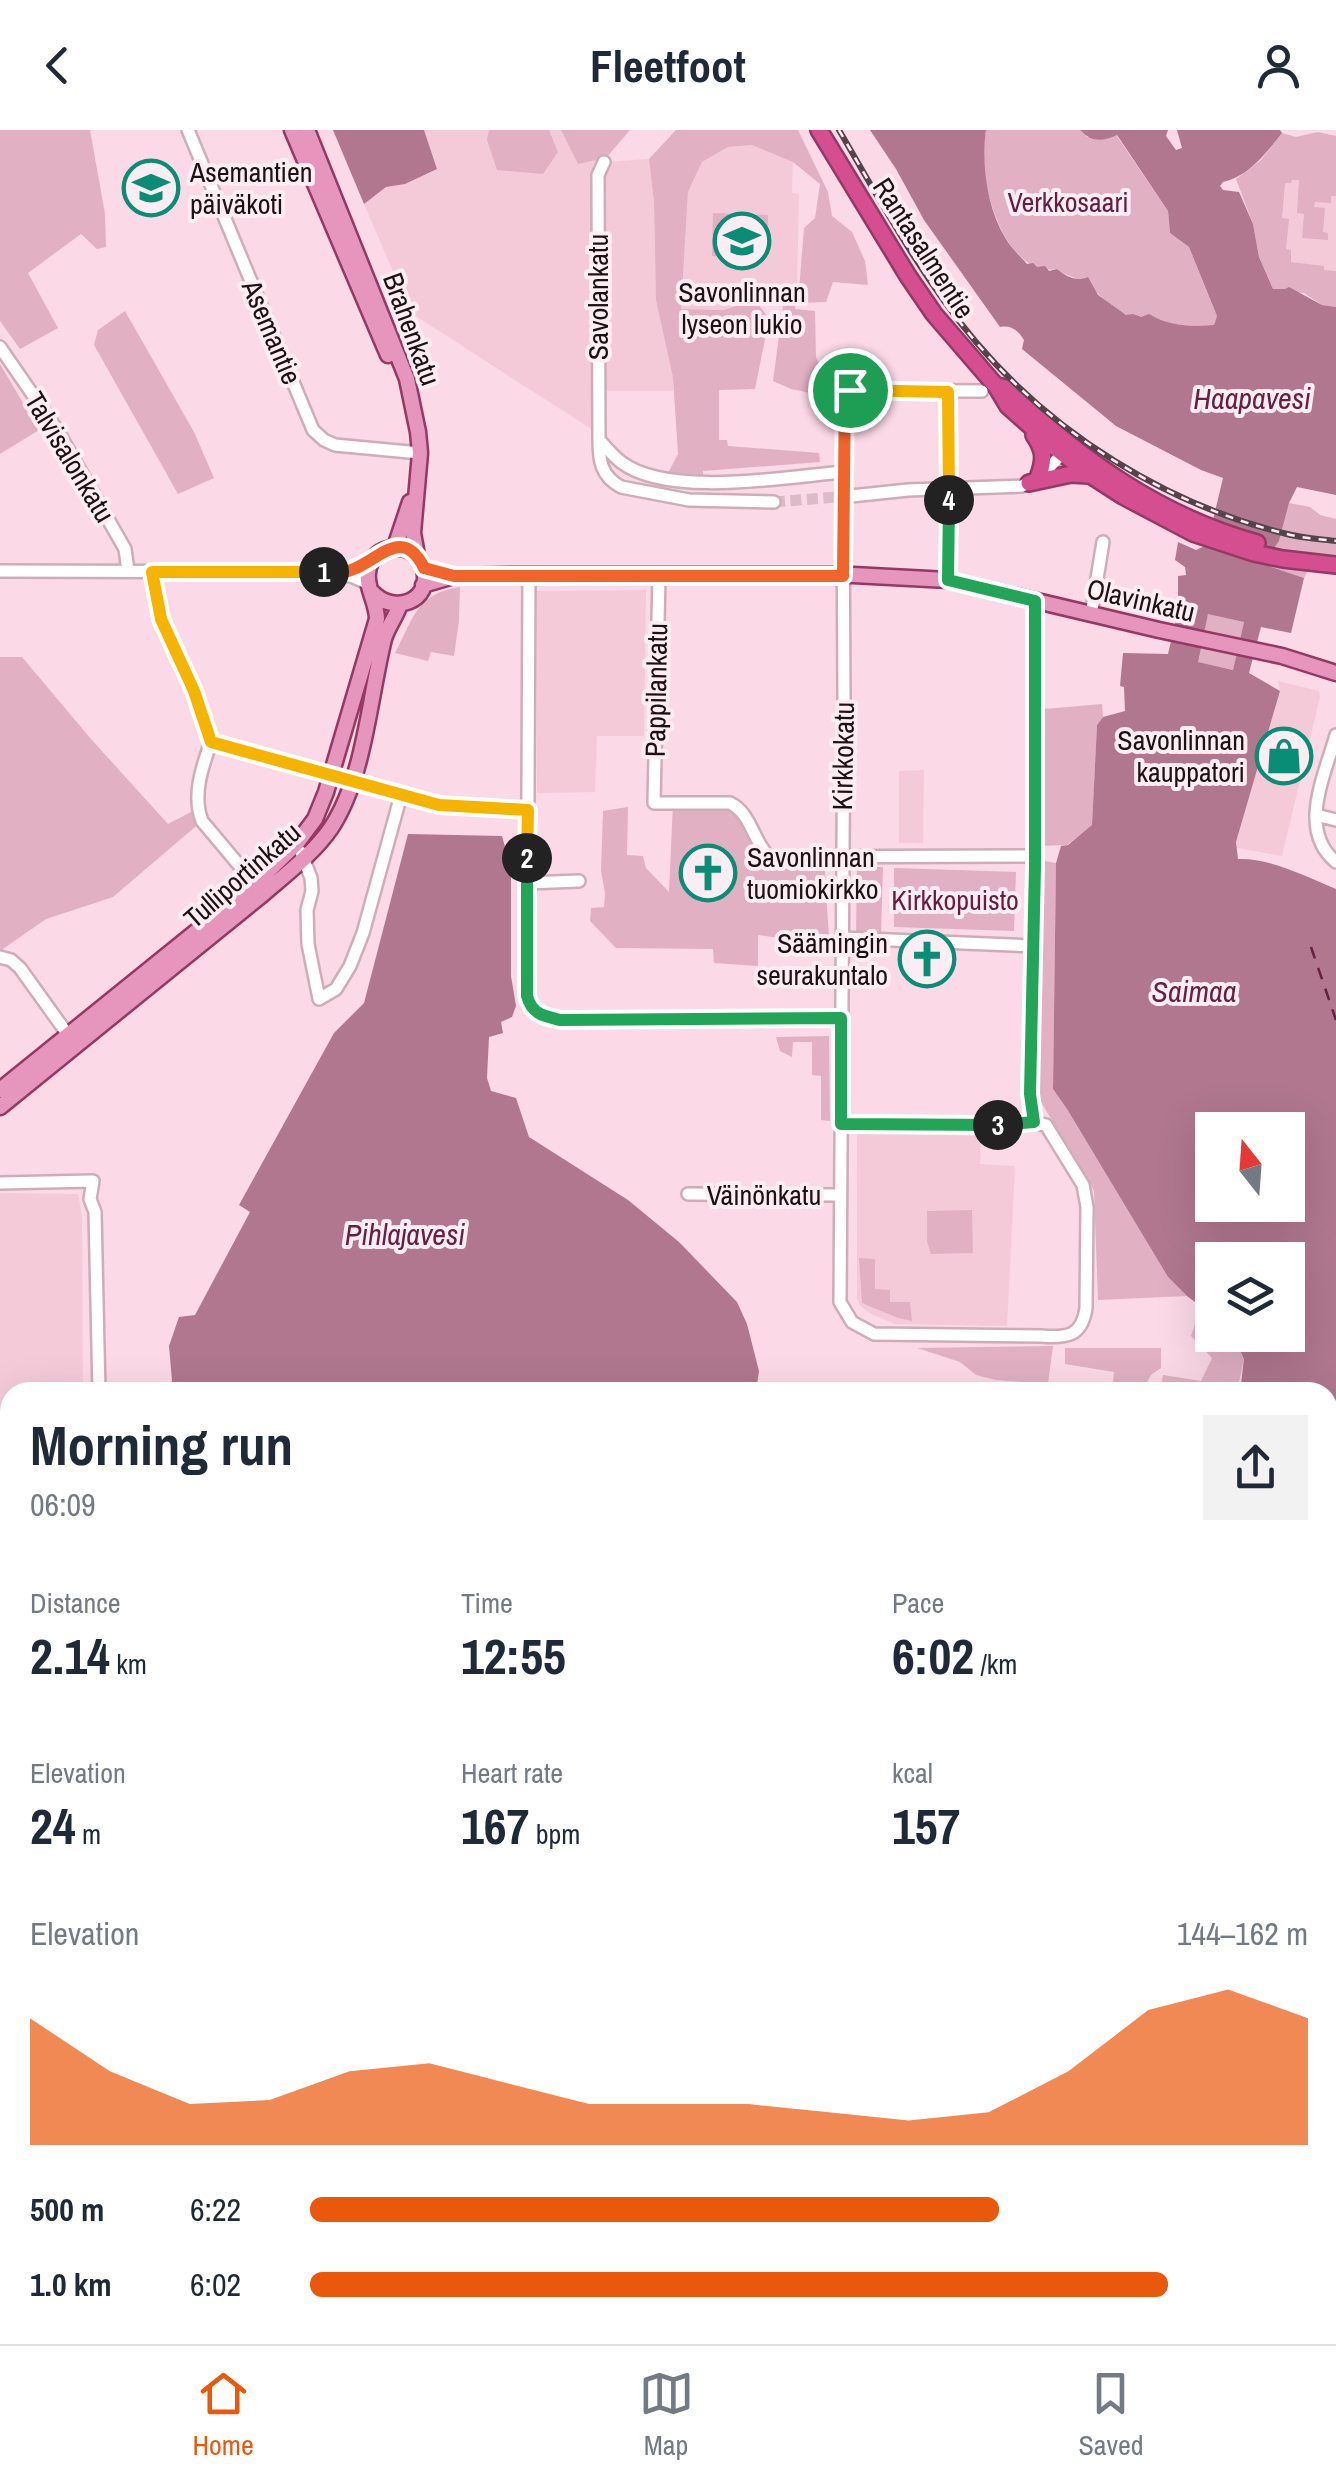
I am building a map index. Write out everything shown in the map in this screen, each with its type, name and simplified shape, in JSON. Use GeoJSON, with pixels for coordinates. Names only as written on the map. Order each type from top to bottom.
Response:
{"type":"FeatureCollection","features":[{"type":"Feature","properties":{"kind":"highway","name":"Rantasalmentie"},"geometry":{"type":"LineString","coordinates":[[819,130],[934,314],[1008,406],[1066,449],[1196,528]]}},
{"type":"Feature","properties":{"kind":"highway","name":"Rantasalmentie"},"geometry":{"type":"LineString","coordinates":[[990,386],[1006,388],[1092,476],[1137,504],[1196,528]]}},
{"type":"Feature","properties":{"kind":"highway"},"geometry":{"type":"LineString","coordinates":[[1026,423],[1044,452],[1044,461],[1034,479]]}},
{"type":"Feature","properties":{"kind":"highway"},"geometry":{"type":"LineString","coordinates":[[1034,479],[1071,474],[1092,476]]}},
{"type":"Feature","properties":{"kind":"highway"},"geometry":{"type":"LineString","coordinates":[[1196,528],[1225,545],[1332,565]]}},
{"type":"Feature","properties":{"kind":"main road","name":"Brahenkatu"},"geometry":{"type":"LineString","coordinates":[[292,130],[402,390],[417,453],[410,501],[395,547]]}},
{"type":"Feature","properties":{"kind":"main road","name":"Brahenkatu"},"geometry":{"type":"LineString","coordinates":[[306,130],[407,379],[418,432],[414,533],[420,562]]}},
{"type":"Feature","properties":{"kind":"main road"},"geometry":{"type":"LineString","coordinates":[[395,547],[420,562],[423,585],[414,598],[400,604],[384,602],[370,588],[369,566],[380,552],[395,547]]}},
{"type":"Feature","properties":{"kind":"main road","name":"Olavinkatu"},"geometry":{"type":"LineString","coordinates":[[420,562],[454,576]]}},
{"type":"Feature","properties":{"kind":"main road","name":"Olavinkatu"},"geometry":{"type":"LineString","coordinates":[[423,585],[454,576],[530,575],[948,580],[1282,656],[1336,673]]}},
{"type":"Feature","properties":{"kind":"main road","name":"Tulliportinkatu"},"geometry":{"type":"LineString","coordinates":[[259,889],[315,819],[332,774],[378,619],[378,606],[370,588]]}},
{"type":"Feature","properties":{"kind":"main road","name":"Tulliportinkatu"},"geometry":{"type":"LineString","coordinates":[[0,1107],[72,1040],[303,858],[330,830],[353,781],[384,639],[400,604]]}},
{"type":"Feature","properties":{"kind":"main road","name":"Tulliportinkatu"},"geometry":{"type":"LineString","coordinates":[[0,1090],[72,1040]]}},
{"type":"Feature","properties":{"kind":"street","name":"Asemantie"},"geometry":{"type":"LineString","coordinates":[[188,130],[313,430],[335,446],[417,453]]}},
{"type":"Feature","properties":{"kind":"street","name":"Savolankatu"},"geometry":{"type":"LineString","coordinates":[[604,162],[598,174],[599,458],[606,476]]}},
{"type":"Feature","properties":{"kind":"street","name":"Talvisalonkatu"},"geometry":{"type":"LineString","coordinates":[[0,348],[57,430],[125,549],[128,572]]}},
{"type":"Feature","properties":{"kind":"street"},"geometry":{"type":"LineString","coordinates":[[948,580],[948,392],[990,386]]}},
{"type":"Feature","properties":{"kind":"street","name":"Kirkkokatu"},"geometry":{"type":"LineString","coordinates":[[948,392],[845,390],[840,1302],[852,1322],[874,1334],[1057,1339],[1075,1333],[1084,1319],[1087,1207],[1083,1185],[1053,1133],[1046,1125],[1034,1122]]}},
{"type":"Feature","properties":{"kind":"street"},"geometry":{"type":"LineString","coordinates":[[599,437],[621,462],[647,474],[710,484],[843,472]]}},
{"type":"Feature","properties":{"kind":"street"},"geometry":{"type":"LineString","coordinates":[[851,496],[933,488],[1010,488],[1034,479],[1066,449]]}},
{"type":"Feature","properties":{"kind":"street"},"geometry":{"type":"LineString","coordinates":[[621,462],[606,476],[621,487],[689,500],[774,502]]}},
{"type":"Feature","properties":{"kind":"street"},"geometry":{"type":"LineString","coordinates":[[1091,615],[1103,542]]}},
{"type":"Feature","properties":{"kind":"street"},"geometry":{"type":"LineString","coordinates":[[337,574],[374,558]]}},
{"type":"Feature","properties":{"kind":"street"},"geometry":{"type":"LineString","coordinates":[[0,571],[337,574],[358,578],[370,588]]}},
{"type":"Feature","properties":{"kind":"street"},"geometry":{"type":"LineString","coordinates":[[152,572],[161,619],[194,691],[211,742],[200,776],[197,810],[259,889]]}},
{"type":"Feature","properties":{"kind":"street"},"geometry":{"type":"LineString","coordinates":[[530,575],[529,1004],[539,1015],[560,1020],[841,1018]]}},
{"type":"Feature","properties":{"kind":"street","name":"Pappilankatu"},"geometry":{"type":"LineString","coordinates":[[659,576],[654,803],[730,802],[741,808],[762,849],[770,856],[842,856]]}},
{"type":"Feature","properties":{"kind":"street"},"geometry":{"type":"LineString","coordinates":[[841,1124],[1012,1126],[1034,1122],[1030,1094],[1035,601]]}},
{"type":"Feature","properties":{"kind":"street"},"geometry":{"type":"LineString","coordinates":[[1336,735],[1318,799],[1315,826],[1322,846],[1336,862]]}},
{"type":"Feature","properties":{"kind":"street"},"geometry":{"type":"LineString","coordinates":[[211,742],[439,805],[528,810]]}},
{"type":"Feature","properties":{"kind":"street"},"geometry":{"type":"LineString","coordinates":[[297,843],[312,891],[307,910],[308,944],[319,999],[336,989],[350,966],[363,933],[401,795]]}},
{"type":"Feature","properties":{"kind":"street"},"geometry":{"type":"LineString","coordinates":[[1316,815],[1336,820]]}},
{"type":"Feature","properties":{"kind":"street"},"geometry":{"type":"LineString","coordinates":[[842,856],[1034,856]]}},
{"type":"Feature","properties":{"kind":"street"},"geometry":{"type":"LineString","coordinates":[[527,883],[579,881]]}},
{"type":"Feature","properties":{"kind":"street"},"geometry":{"type":"LineString","coordinates":[[842,938],[1034,946]]}},
{"type":"Feature","properties":{"kind":"street"},"geometry":{"type":"LineString","coordinates":[[0,957],[20,968],[72,1040]]}},
{"type":"Feature","properties":{"kind":"street"},"geometry":{"type":"LineString","coordinates":[[0,1183],[93,1181],[90,1198],[95,1212],[99,1382]]}},
{"type":"Feature","properties":{"kind":"street","name":"Väinönkatu"},"geometry":{"type":"LineString","coordinates":[[688,1194],[840,1195]]}},
{"type":"Feature","properties":{"kind":"shaded area"},"geometry":{"type":"Polygon","coordinates":[[[424,130],[576,130],[604,162],[649,159],[656,299],[673,391],[599,391],[599,434],[411,313],[364,204],[386,187],[405,184],[437,169],[424,130]]]}},
{"type":"Feature","properties":{"kind":"shaded area","name":"Savonlinnan lyseon lukio"},"geometry":{"type":"Polygon","coordinates":[[[752,145],[793,162],[792,193],[799,194],[797,288],[724,310],[681,309],[688,192],[702,162],[728,147],[752,145]]]}},
{"type":"Feature","properties":{"kind":"shaded area"},"geometry":{"type":"Polygon","coordinates":[[[1280,171],[1336,180],[1336,279],[1288,269],[1279,235],[1280,171]]]}},
{"type":"Feature","properties":{"kind":"shaded area"},"geometry":{"type":"Polygon","coordinates":[[[646,590],[644,736],[597,736],[595,792],[537,793],[537,591],[646,590]]]}},
{"type":"Feature","properties":{"kind":"shaded area","name":"Savonlinnan kauppatori"},"geometry":{"type":"Polygon","coordinates":[[[1278,681],[1319,691],[1320,697],[1282,856],[1237,848],[1236,842],[1280,691],[1278,681]]]}},
{"type":"Feature","properties":{"kind":"shaded area"},"geometry":{"type":"Polygon","coordinates":[[[924,770],[923,843],[899,843],[899,771],[924,770]]]}},
{"type":"Feature","properties":{"kind":"shaded area"},"geometry":{"type":"Polygon","coordinates":[[[857,1133],[981,1136],[980,1164],[1015,1166],[1007,1326],[895,1324],[860,1306],[857,1133]]]}},
{"type":"Feature","properties":{"kind":"shaded area"},"geometry":{"type":"Polygon","coordinates":[[[0,1193],[78,1194],[82,1216],[83,1382],[0,1382],[0,1193]]]}},
{"type":"Feature","properties":{"kind":"green space"},"geometry":{"type":"Polygon","coordinates":[[[0,130],[90,130],[105,214],[106,247],[97,249],[81,234],[28,273],[58,328],[20,349],[0,321],[0,130]]]}},
{"type":"Feature","properties":{"kind":"green space"},"geometry":{"type":"Polygon","coordinates":[[[489,130],[549,130],[558,152],[543,174],[497,170],[487,140],[489,130]]]}},
{"type":"Feature","properties":{"kind":"green space"},"geometry":{"type":"Polygon","coordinates":[[[561,130],[630,130],[606,158],[578,164],[561,130]]]}},
{"type":"Feature","properties":{"kind":"green space"},"geometry":{"type":"Polygon","coordinates":[[[676,130],[798,130],[828,192],[832,216],[852,232],[865,261],[868,285],[833,282],[826,302],[798,303],[804,228],[815,218],[820,184],[793,162],[752,145],[728,147],[702,162],[688,192],[681,309],[724,310],[751,301],[769,319],[755,389],[719,390],[719,440],[727,440],[728,446],[819,453],[820,462],[703,471],[703,478],[668,473],[678,454],[673,378],[656,300],[649,159],[676,130]]]}},
{"type":"Feature","properties":{"kind":"green space","name":"Verkkosaari"},"geometry":{"type":"Polygon","coordinates":[[[986,130],[1080,130],[1087,137],[1116,135],[1168,211],[1170,233],[1189,247],[1217,316],[1214,325],[1180,325],[1149,315],[1128,316],[1088,285],[1057,269],[1042,269],[1028,263],[1016,253],[999,224],[988,192],[984,172],[986,130]]]}},
{"type":"Feature","properties":{"kind":"green space"},"geometry":{"type":"Polygon","coordinates":[[[1318,132],[1336,136],[1336,196],[1331,196],[1331,203],[1315,202],[1314,207],[1325,208],[1323,232],[1328,233],[1328,240],[1302,238],[1304,214],[1297,213],[1299,180],[1285,183],[1282,218],[1289,219],[1286,249],[1291,250],[1291,262],[1336,271],[1336,307],[1322,305],[1304,293],[1273,289],[1259,257],[1253,224],[1236,179],[1261,160],[1282,133],[1296,137],[1318,132]]]}},
{"type":"Feature","properties":{"kind":"green space"},"geometry":{"type":"Polygon","coordinates":[[[713,213],[768,215],[767,257],[712,256],[713,213]]]}},
{"type":"Feature","properties":{"kind":"green space"},"geometry":{"type":"Polygon","coordinates":[[[797,288],[795,309],[815,311],[816,357],[829,390],[820,395],[773,381],[785,291],[797,288]]]}},
{"type":"Feature","properties":{"kind":"green space"},"geometry":{"type":"Polygon","coordinates":[[[125,311],[194,432],[214,478],[178,494],[94,345],[98,330],[125,311]]]}},
{"type":"Feature","properties":{"kind":"green space"},"geometry":{"type":"Polygon","coordinates":[[[0,364],[39,430],[0,454],[0,364]]]}},
{"type":"Feature","properties":{"kind":"green space"},"geometry":{"type":"Polygon","coordinates":[[[1289,503],[1336,519],[1336,568],[1309,568],[1304,578],[1262,564],[1279,541],[1289,503]]]}},
{"type":"Feature","properties":{"kind":"green space"},"geometry":{"type":"Polygon","coordinates":[[[460,587],[454,656],[431,652],[428,661],[395,653],[425,601],[460,587]]]}},
{"type":"Feature","properties":{"kind":"green space"},"geometry":{"type":"Polygon","coordinates":[[[1208,613],[1244,622],[1233,670],[1197,662],[1208,613]]]}},
{"type":"Feature","properties":{"kind":"green space"},"geometry":{"type":"Polygon","coordinates":[[[0,657],[22,657],[168,824],[197,809],[202,821],[113,897],[46,919],[0,951],[0,657]]]}},
{"type":"Feature","properties":{"kind":"green space"},"geometry":{"type":"Polygon","coordinates":[[[1102,704],[1103,717],[1097,725],[1092,826],[1067,845],[1040,846],[1045,709],[1102,704]]]}},
{"type":"Feature","properties":{"kind":"green space"},"geometry":{"type":"Polygon","coordinates":[[[673,803],[730,803],[769,856],[824,857],[829,938],[758,935],[758,966],[714,963],[713,949],[616,948],[590,921],[591,908],[604,907],[603,811],[628,807],[627,855],[643,856],[646,868],[669,892],[673,803]]]}},
{"type":"Feature","properties":{"kind":"green space"},"geometry":{"type":"Polygon","coordinates":[[[1039,860],[1056,863],[1053,1089],[1168,1277],[1187,1296],[1098,1300],[1094,1191],[1038,1097],[1039,860]]]}},
{"type":"Feature","properties":{"kind":"green space"},"geometry":{"type":"Polygon","coordinates":[[[857,867],[883,867],[881,933],[856,932],[857,867]]]}},
{"type":"Feature","properties":{"kind":"green space","name":"Kirkkopuisto"},"geometry":{"type":"Polygon","coordinates":[[[894,868],[1016,872],[1014,931],[894,927],[894,868]]]}},
{"type":"Feature","properties":{"kind":"green space"},"geometry":{"type":"Polygon","coordinates":[[[829,1036],[830,1121],[821,1120],[821,1076],[812,1075],[812,1042],[793,1042],[792,1057],[780,1051],[776,1037],[829,1036]]]}},
{"type":"Feature","properties":{"kind":"green space"},"geometry":{"type":"Polygon","coordinates":[[[972,1210],[973,1253],[931,1254],[927,1211],[972,1210]]]}},
{"type":"Feature","properties":{"kind":"green space"},"geometry":{"type":"Polygon","coordinates":[[[859,1258],[875,1259],[875,1289],[890,1290],[890,1302],[910,1302],[912,1321],[862,1303],[859,1258]]]}},
{"type":"Feature","properties":{"kind":"green space"},"geometry":{"type":"Polygon","coordinates":[[[1053,1346],[1048,1382],[996,1380],[976,1375],[960,1362],[917,1348],[1053,1346]]]}},
{"type":"Feature","properties":{"kind":"green space"},"geometry":{"type":"Polygon","coordinates":[[[1065,1348],[1161,1348],[1161,1368],[1147,1382],[1113,1382],[1114,1372],[1065,1364],[1065,1348]]]}},
{"type":"Feature","properties":{"kind":"green space"},"geometry":{"type":"Polygon","coordinates":[[[1206,1352],[1241,1352],[1244,1359],[1239,1382],[1162,1382],[1163,1375],[1201,1381],[1212,1358],[1206,1352]]]}},
{"type":"Feature","properties":{"kind":"water"},"geometry":{"type":"Polygon","coordinates":[[[333,130],[424,130],[437,169],[405,184],[386,187],[364,204],[333,130]]]}},
{"type":"Feature","properties":{"kind":"water","name":"Saimaa"},"geometry":{"type":"Polygon","coordinates":[[[870,130],[986,130],[985,172],[994,214],[1008,242],[1027,264],[1045,266],[1049,271],[1057,269],[1076,279],[1088,277],[1098,295],[1126,315],[1149,314],[1180,325],[1197,326],[1214,325],[1217,316],[1189,247],[1170,233],[1168,211],[1117,135],[1097,140],[1080,130],[1168,130],[1166,136],[1176,150],[1182,148],[1177,130],[1280,130],[1282,133],[1256,163],[1220,186],[1239,192],[1273,289],[1289,287],[1322,305],[1336,307],[1336,495],[1297,487],[1279,541],[1263,564],[1304,578],[1291,633],[1261,627],[1249,673],[1280,691],[1236,842],[1238,859],[1276,865],[1336,889],[1336,1382],[1241,1382],[1244,1359],[1241,1352],[1305,1352],[1305,1242],[1195,1242],[1195,1302],[1168,1277],[1053,1089],[1056,863],[1061,846],[1068,845],[1092,825],[1097,725],[1103,717],[1125,711],[1124,687],[1120,686],[1123,653],[1168,654],[1178,611],[1178,576],[1186,575],[1185,567],[1175,560],[1178,542],[1196,550],[1207,545],[1223,478],[1116,426],[1022,349],[1024,340],[1017,331],[1000,327],[924,220],[870,130]],[[1208,614],[1198,662],[1233,670],[1244,622],[1208,614]]]}},
{"type":"Feature","properties":{"kind":"water","name":"Pihlajavesi"},"geometry":{"type":"Polygon","coordinates":[[[408,834],[502,836],[511,868],[511,976],[516,1006],[512,1017],[501,1022],[503,1033],[489,1037],[487,1078],[491,1091],[516,1098],[529,1137],[628,1200],[679,1242],[737,1302],[747,1324],[759,1371],[757,1382],[171,1382],[169,1346],[179,1317],[195,1315],[250,1212],[239,1205],[334,1033],[364,1003],[408,834]]]}},
{"type":"Feature","properties":{"kind":"ferry route"},"geometry":{"type":"LineString","coordinates":[[1311,947],[1336,1020]]}},
{"type":"Feature","properties":{"kind":"tunnel"},"geometry":{"type":"LineString","coordinates":[[774,502],[850,496]]}},
{"type":"Feature","properties":{"kind":"railway"},"geometry":{"type":"LineString","coordinates":[[839,130],[938,292],[976,342],[1040,407],[1115,461],[1197,504],[1283,533],[1336,541]]}},
{"type":"Feature","properties":{"kind":"place","name":"Asemantien päiväkoti"},"geometry":{"type":"Point","coordinates":[151,188]}},
{"type":"Feature","properties":{"kind":"place","name":"Savonlinnan lyseon lukio"},"geometry":{"type":"Point","coordinates":[742,241]}},
{"type":"Feature","properties":{"kind":"place","name":"Savonlinnan kauppatori"},"geometry":{"type":"Point","coordinates":[1284,756]}},
{"type":"Feature","properties":{"kind":"place","name":"Savonlinnan tuomiokirkko"},"geometry":{"type":"Point","coordinates":[708,873]}},
{"type":"Feature","properties":{"kind":"place","name":"Säämingin seurakuntalo"},"geometry":{"type":"Point","coordinates":[927,959]}},
{"type":"Feature","properties":{"kind":"route"},"geometry":{"type":"LineString","coordinates":[[845,390],[850,390],[948,392],[948,580],[1035,601],[1030,1094],[1034,1122],[1012,1126],[841,1124],[841,1018],[560,1020],[539,1015],[527,996],[528,810],[439,805],[211,742],[194,691],[161,619],[152,572],[337,574],[357,568],[395,547],[417,556],[424,568],[454,576],[843,576],[845,390]]}},
{"type":"Feature","properties":{"kind":"water label","name":"Haapavesi"},"geometry":{"type":"Point","coordinates":[1252,399]}}]}
